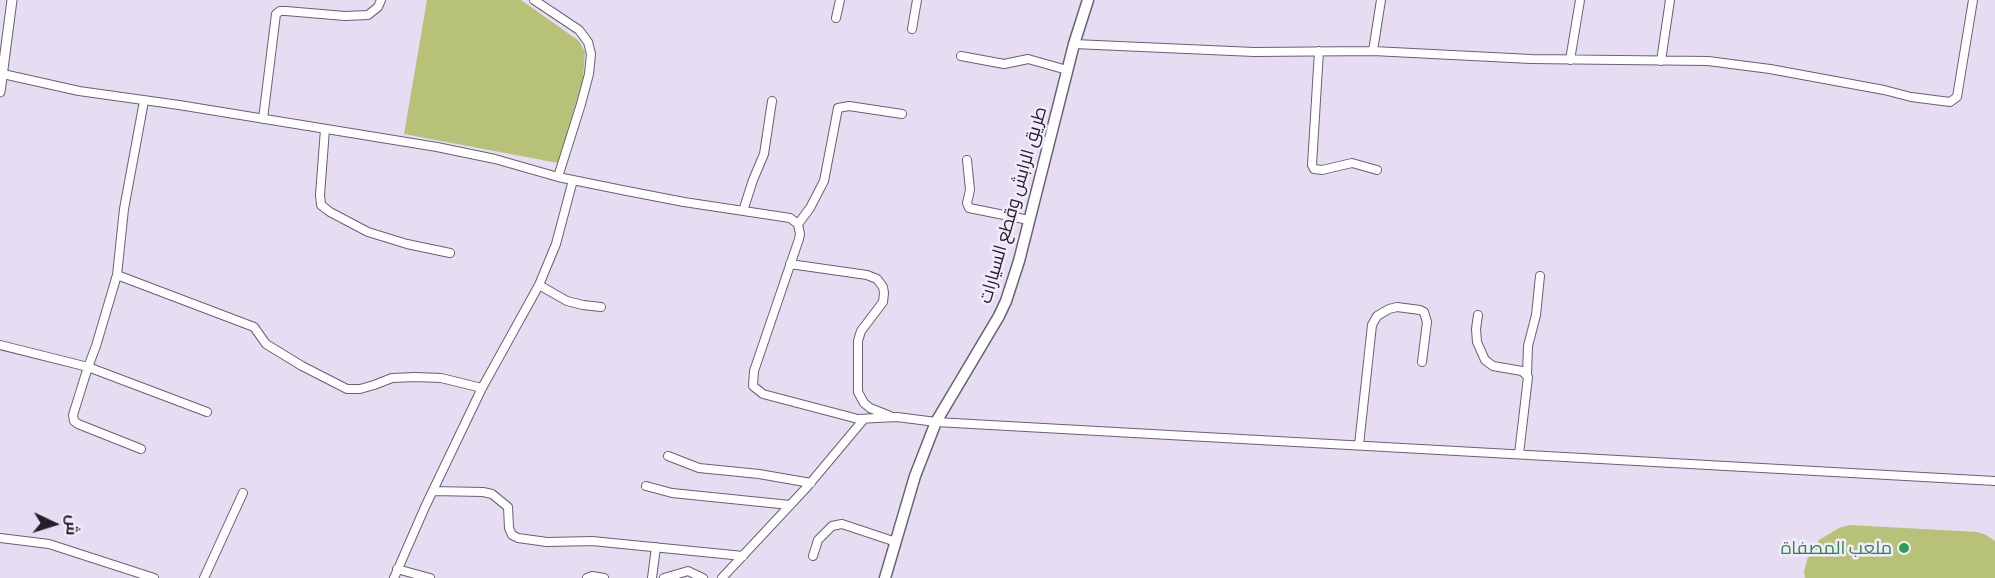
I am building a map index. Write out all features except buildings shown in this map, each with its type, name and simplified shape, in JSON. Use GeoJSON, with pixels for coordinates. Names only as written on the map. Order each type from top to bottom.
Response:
{"type":"FeatureCollection","features":[{"type":"Feature","properties":{"kind":"main road","name":"طريق الرابش وقطع السيارات"},"geometry":{"type":"LineString","coordinates":[[885,578],[915,476],[936,422],[999,316],[1014,277],[1067,70],[1088,0]]}},
{"type":"Feature","properties":{"kind":"street"},"geometry":{"type":"LineString","coordinates":[[0,92],[3,47],[12,0]]}},
{"type":"Feature","properties":{"kind":"street"},"geometry":{"type":"LineString","coordinates":[[263,119],[276,14],[286,11],[345,16],[368,15],[378,7],[381,0]]}},
{"type":"Feature","properties":{"kind":"street"},"geometry":{"type":"LineString","coordinates":[[534,0],[579,30],[588,42],[591,54],[589,74],[581,104],[558,177]]}},
{"type":"Feature","properties":{"kind":"street"},"geometry":{"type":"LineString","coordinates":[[836,18],[840,0]]}},
{"type":"Feature","properties":{"kind":"street"},"geometry":{"type":"LineString","coordinates":[[912,29],[917,0]]}},
{"type":"Feature","properties":{"kind":"street"},"geometry":{"type":"LineString","coordinates":[[1373,51],[1381,0]]}},
{"type":"Feature","properties":{"kind":"street"},"geometry":{"type":"LineString","coordinates":[[1570,60],[1580,0]]}},
{"type":"Feature","properties":{"kind":"street"},"geometry":{"type":"LineString","coordinates":[[1662,61],[1670,0]]}},
{"type":"Feature","properties":{"kind":"street"},"geometry":{"type":"LineString","coordinates":[[1074,44],[1254,52],[1373,51],[1570,60],[1708,61],[1950,102],[1957,98],[1973,0]]}},
{"type":"Feature","properties":{"kind":"street"},"geometry":{"type":"LineString","coordinates":[[1319,51],[1312,165],[1314,169],[1322,170],[1352,163],[1377,170]]}},
{"type":"Feature","properties":{"kind":"street"},"geometry":{"type":"LineString","coordinates":[[962,56],[1004,64],[1028,59],[1067,70]]}},
{"type":"Feature","properties":{"kind":"street"},"geometry":{"type":"LineString","coordinates":[[3,74],[79,91],[473,154],[558,177],[684,202],[790,218],[798,224],[800,234],[754,371],[753,386],[763,394],[864,419],[892,417],[936,422],[1995,481]]}},
{"type":"Feature","properties":{"kind":"street"},"geometry":{"type":"LineString","coordinates":[[141,449],[104,436],[74,421],[73,415],[117,275],[124,209],[144,101]]}},
{"type":"Feature","properties":{"kind":"street"},"geometry":{"type":"LineString","coordinates":[[743,211],[764,154],[772,101]]}},
{"type":"Feature","properties":{"kind":"street"},"geometry":{"type":"LineString","coordinates":[[798,224],[810,208],[824,181],[838,108],[849,106],[903,114]]}},
{"type":"Feature","properties":{"kind":"street"},"geometry":{"type":"LineString","coordinates":[[325,129],[321,205],[368,232],[450,254]]}},
{"type":"Feature","properties":{"kind":"street"},"geometry":{"type":"LineString","coordinates":[[967,160],[969,208],[1029,220]]}},
{"type":"Feature","properties":{"kind":"street"},"geometry":{"type":"LineString","coordinates":[[394,578],[482,388],[538,285],[556,244],[573,180]]}},
{"type":"Feature","properties":{"kind":"street"},"geometry":{"type":"LineString","coordinates":[[790,264],[867,275],[877,279],[883,286],[883,302],[861,331],[858,341],[858,392],[870,408],[892,417]]}},
{"type":"Feature","properties":{"kind":"street"},"geometry":{"type":"LineString","coordinates":[[117,275],[254,327],[266,344],[302,366],[348,388],[360,389],[392,378],[415,376],[441,378],[482,388]]}},
{"type":"Feature","properties":{"kind":"street"},"geometry":{"type":"LineString","coordinates":[[1519,454],[1528,380],[1528,346],[1536,315],[1540,276]]}},
{"type":"Feature","properties":{"kind":"street"},"geometry":{"type":"LineString","coordinates":[[538,285],[567,301],[583,306],[601,307]]}},
{"type":"Feature","properties":{"kind":"street"},"geometry":{"type":"LineString","coordinates":[[1359,445],[1372,325],[1377,316],[1397,307],[1424,312],[1427,322],[1422,362]]}},
{"type":"Feature","properties":{"kind":"street"},"geometry":{"type":"LineString","coordinates":[[1478,315],[1477,342],[1485,360],[1493,366],[1522,371],[1527,375]]}},
{"type":"Feature","properties":{"kind":"street"},"geometry":{"type":"LineString","coordinates":[[0,345],[88,367],[207,412]]}},
{"type":"Feature","properties":{"kind":"street"},"geometry":{"type":"LineString","coordinates":[[722,578],[811,483],[864,419]]}},
{"type":"Feature","properties":{"kind":"street"},"geometry":{"type":"LineString","coordinates":[[669,456],[699,468],[759,474],[811,483]]}},
{"type":"Feature","properties":{"kind":"street"},"geometry":{"type":"LineString","coordinates":[[646,486],[672,493],[790,505]]}},
{"type":"Feature","properties":{"kind":"street"},"geometry":{"type":"LineString","coordinates":[[433,491],[492,494],[508,507],[509,528],[518,538],[547,542],[592,541],[742,556]]}},
{"type":"Feature","properties":{"kind":"street"},"geometry":{"type":"LineString","coordinates":[[204,578],[243,493]]}},
{"type":"Feature","properties":{"kind":"street"},"geometry":{"type":"LineString","coordinates":[[813,556],[818,540],[832,526],[842,524],[896,542]]}},
{"type":"Feature","properties":{"kind":"street"},"geometry":{"type":"LineString","coordinates":[[0,538],[49,544],[154,578]]}},
{"type":"Feature","properties":{"kind":"street"},"geometry":{"type":"LineString","coordinates":[[652,578],[656,548]]}},
{"type":"Feature","properties":{"kind":"street"},"geometry":{"type":"LineString","coordinates":[[397,569],[430,578]]}},
{"type":"Feature","properties":{"kind":"street"},"geometry":{"type":"LineString","coordinates":[[664,578],[688,571],[703,578]]}},
{"type":"Feature","properties":{"kind":"street"},"geometry":{"type":"LineString","coordinates":[[586,578],[592,576],[604,578]]}},
{"type":"Feature","properties":{"kind":"green space"},"geometry":{"type":"Polygon","coordinates":[[[427,0],[521,0],[579,41],[585,52],[583,79],[558,163],[404,134],[427,0]]]}},
{"type":"Feature","properties":{"kind":"green space","name":"ملعب المصفاة"},"geometry":{"type":"Polygon","coordinates":[[[1850,525],[1977,532],[1986,535],[1995,541],[1995,578],[1805,578],[1804,571],[1809,554],[1819,540],[1839,528],[1850,525]]]}},
{"type":"Feature","properties":{"kind":"place","name":"ملعب المصفاة"},"geometry":{"type":"Point","coordinates":[1904,548]}}]}
